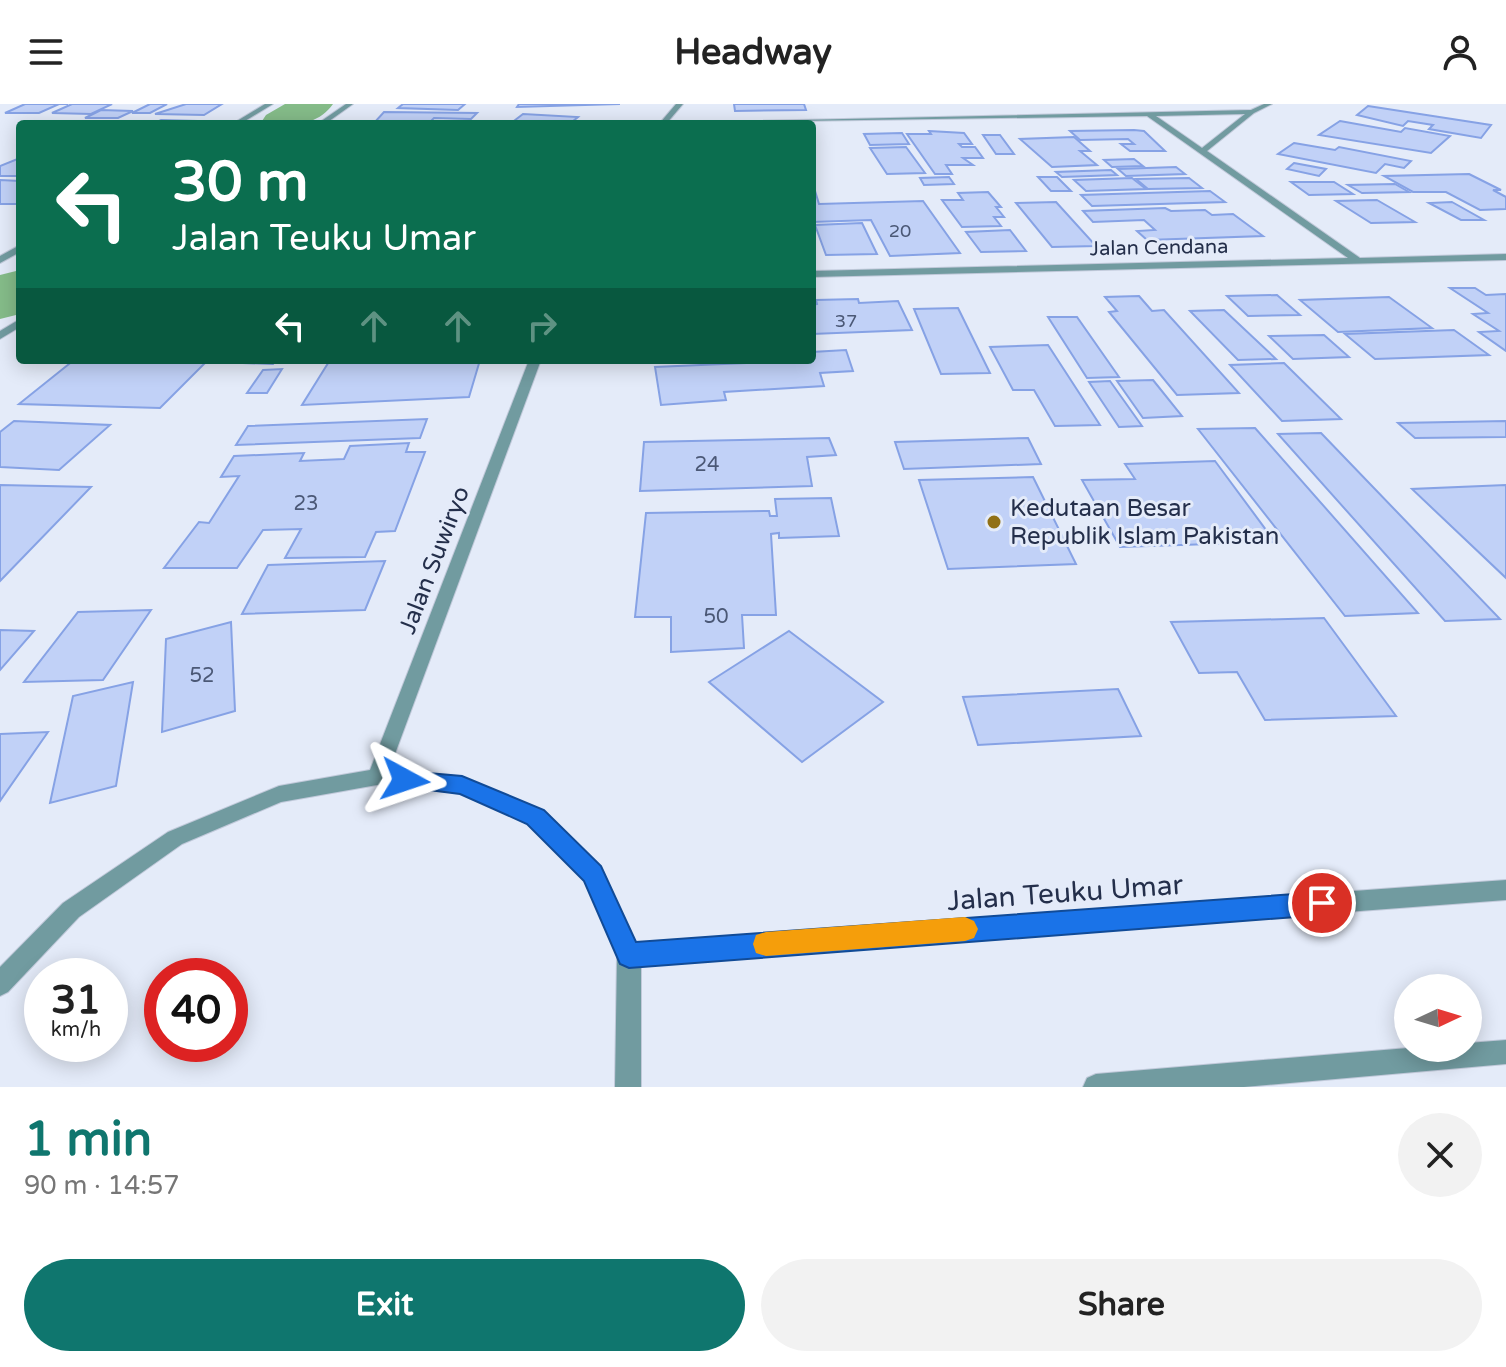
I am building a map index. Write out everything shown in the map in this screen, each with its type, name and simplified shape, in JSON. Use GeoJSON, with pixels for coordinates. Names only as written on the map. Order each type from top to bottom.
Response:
{"type":"FeatureCollection","features":[{"type":"Feature","properties":{"kind":"street"},"geometry":{"type":"LineString","coordinates":[[242,120],[270,104]]}},
{"type":"Feature","properties":{"kind":"street"},"geometry":{"type":"LineString","coordinates":[[326,120],[350,104]]}},
{"type":"Feature","properties":{"kind":"street"},"geometry":{"type":"LineString","coordinates":[[666,120],[680,104]]}},
{"type":"Feature","properties":{"kind":"street"},"geometry":{"type":"LineString","coordinates":[[1202,151],[1252,112],[1269,104]]}},
{"type":"Feature","properties":{"kind":"street"},"geometry":{"type":"LineString","coordinates":[[816,120],[1252,112]]}},
{"type":"Feature","properties":{"kind":"street"},"geometry":{"type":"LineString","coordinates":[[1149,114],[1357,260]]}},
{"type":"Feature","properties":{"kind":"street","name":"Jalan Cendana"},"geometry":{"type":"LineString","coordinates":[[816,274],[1506,257]]}},
{"type":"Feature","properties":{"kind":"street","name":"Jalan Suwiryo"},"geometry":{"type":"LineString","coordinates":[[377,777],[533,364]]}},
{"type":"Feature","properties":{"kind":"street"},"geometry":{"type":"LineString","coordinates":[[0,984],[71,910],[175,838],[279,794],[377,777],[462,785],[535,817],[593,874],[629,955],[628,1087]]}},
{"type":"Feature","properties":{"kind":"street","name":"Jalan Teuku Umar"},"geometry":{"type":"LineString","coordinates":[[629,955],[1506,890]]}},
{"type":"Feature","properties":{"kind":"street"},"geometry":{"type":"LineString","coordinates":[[1096,1087],[1506,1052]]}},
{"type":"Feature","properties":{"kind":"building"},"geometry":{"type":"Polygon","coordinates":[[[25,104],[59,104],[39,113],[5,113],[25,104]]]}},
{"type":"Feature","properties":{"kind":"building"},"geometry":{"type":"Polygon","coordinates":[[[72,104],[112,104],[91,114],[52,113],[72,104]]]}},
{"type":"Feature","properties":{"kind":"building"},"geometry":{"type":"Polygon","coordinates":[[[150,104],[167,104],[150,113],[132,113],[150,104]]]}},
{"type":"Feature","properties":{"kind":"building"},"geometry":{"type":"Polygon","coordinates":[[[186,104],[222,104],[204,115],[155,114],[186,104]]]}},
{"type":"Feature","properties":{"kind":"building"},"geometry":{"type":"Polygon","coordinates":[[[403,104],[465,104],[458,110],[398,108],[403,104]]]}},
{"type":"Feature","properties":{"kind":"building"},"geometry":{"type":"Polygon","coordinates":[[[519,104],[620,104],[517,107],[519,104]]]}},
{"type":"Feature","properties":{"kind":"building"},"geometry":{"type":"Polygon","coordinates":[[[734,104],[804,104],[806,110],[735,111],[734,104]]]}},
{"type":"Feature","properties":{"kind":"building"},"geometry":{"type":"Polygon","coordinates":[[[1368,106],[1491,125],[1481,138],[1429,129],[1433,125],[1408,121],[1403,126],[1357,115],[1368,106]]]}},
{"type":"Feature","properties":{"kind":"building"},"geometry":{"type":"Polygon","coordinates":[[[101,110],[133,111],[118,118],[85,118],[101,110]]]}},
{"type":"Feature","properties":{"kind":"building"},"geometry":{"type":"Polygon","coordinates":[[[384,112],[477,113],[471,119],[377,120],[384,112]]]}},
{"type":"Feature","properties":{"kind":"building"},"geometry":{"type":"Polygon","coordinates":[[[523,114],[578,117],[574,120],[515,120],[523,114]]]}},
{"type":"Feature","properties":{"kind":"building"},"geometry":{"type":"Polygon","coordinates":[[[1340,121],[1401,132],[1405,128],[1450,136],[1431,153],[1319,135],[1340,121]]]}},
{"type":"Feature","properties":{"kind":"building"},"geometry":{"type":"Polygon","coordinates":[[[929,131],[964,133],[972,144],[959,144],[975,147],[983,158],[963,158],[973,165],[946,165],[952,174],[935,174],[907,134],[931,134],[929,131]]]}},
{"type":"Feature","properties":{"kind":"building"},"geometry":{"type":"Polygon","coordinates":[[[1070,131],[1144,131],[1165,151],[1130,151],[1121,144],[1134,144],[1128,139],[1080,140],[1070,131]]]}},
{"type":"Feature","properties":{"kind":"building"},"geometry":{"type":"Polygon","coordinates":[[[902,133],[909,144],[870,145],[864,134],[902,133]]]}},
{"type":"Feature","properties":{"kind":"building"},"geometry":{"type":"Polygon","coordinates":[[[983,135],[1000,135],[1014,154],[996,154],[983,135]]]}},
{"type":"Feature","properties":{"kind":"building"},"geometry":{"type":"Polygon","coordinates":[[[1074,137],[1090,151],[1080,151],[1097,165],[1052,167],[1020,139],[1074,137]]]}},
{"type":"Feature","properties":{"kind":"building"},"geometry":{"type":"Polygon","coordinates":[[[1294,143],[1335,150],[1339,147],[1411,161],[1404,168],[1385,164],[1376,173],[1278,154],[1294,143]]]}},
{"type":"Feature","properties":{"kind":"building"},"geometry":{"type":"Polygon","coordinates":[[[906,147],[925,173],[887,174],[870,148],[906,147]]]}},
{"type":"Feature","properties":{"kind":"building"},"geometry":{"type":"Polygon","coordinates":[[[1134,159],[1143,166],[1112,167],[1104,160],[1134,159]]]}},
{"type":"Feature","properties":{"kind":"building"},"geometry":{"type":"Polygon","coordinates":[[[16,160],[16,176],[0,176],[0,166],[16,160]]]}},
{"type":"Feature","properties":{"kind":"building"},"geometry":{"type":"Polygon","coordinates":[[[1294,163],[1326,169],[1319,176],[1287,169],[1294,163]]]}},
{"type":"Feature","properties":{"kind":"building"},"geometry":{"type":"Polygon","coordinates":[[[1176,167],[1185,174],[1126,176],[1118,169],[1176,167]]]}},
{"type":"Feature","properties":{"kind":"building"},"geometry":{"type":"Polygon","coordinates":[[[1111,170],[1117,175],[1062,177],[1056,172],[1111,170]]]}},
{"type":"Feature","properties":{"kind":"building"},"geometry":{"type":"Polygon","coordinates":[[[1469,174],[1501,190],[1493,190],[1506,197],[1506,209],[1480,210],[1446,192],[1413,192],[1384,176],[1469,174]]]}},
{"type":"Feature","properties":{"kind":"building"},"geometry":{"type":"Polygon","coordinates":[[[949,177],[954,184],[924,185],[920,178],[949,177]]]}},
{"type":"Feature","properties":{"kind":"building"},"geometry":{"type":"Polygon","coordinates":[[[1038,177],[1057,177],[1071,191],[1051,191],[1038,177]]]}},
{"type":"Feature","properties":{"kind":"building"},"geometry":{"type":"Polygon","coordinates":[[[1132,178],[1146,189],[1086,191],[1074,180],[1132,178]]]}},
{"type":"Feature","properties":{"kind":"building"},"geometry":{"type":"Polygon","coordinates":[[[1189,178],[1202,188],[1148,189],[1136,179],[1189,178]]]}},
{"type":"Feature","properties":{"kind":"building"},"geometry":{"type":"Polygon","coordinates":[[[0,180],[16,181],[16,204],[0,204],[0,180]]]}},
{"type":"Feature","properties":{"kind":"building"},"geometry":{"type":"Polygon","coordinates":[[[1291,182],[1334,182],[1353,194],[1309,195],[1291,182]]]}},
{"type":"Feature","properties":{"kind":"building"},"geometry":{"type":"Polygon","coordinates":[[[1395,184],[1409,192],[1362,193],[1348,185],[1395,184]]]}},
{"type":"Feature","properties":{"kind":"building"},"geometry":{"type":"Polygon","coordinates":[[[1210,191],[1225,202],[1092,206],[1081,195],[1210,191]]]}},
{"type":"Feature","properties":{"kind":"building"},"geometry":{"type":"Polygon","coordinates":[[[988,192],[1001,207],[996,207],[1004,217],[994,217],[1001,226],[962,227],[942,200],[963,200],[958,193],[988,192]]]}},
{"type":"Feature","properties":{"kind":"building"},"geometry":{"type":"Polygon","coordinates":[[[816,194],[819,204],[923,201],[960,253],[890,256],[871,220],[816,222],[816,194]]]}},
{"type":"Feature","properties":{"kind":"building"},"geometry":{"type":"Polygon","coordinates":[[[1377,200],[1415,222],[1371,223],[1336,201],[1377,200]]]}},
{"type":"Feature","properties":{"kind":"building"},"geometry":{"type":"Polygon","coordinates":[[[1056,202],[1096,246],[1052,247],[1016,203],[1056,202]]]}},
{"type":"Feature","properties":{"kind":"building"},"geometry":{"type":"Polygon","coordinates":[[[1452,202],[1484,220],[1461,220],[1429,203],[1452,202]]]}},
{"type":"Feature","properties":{"kind":"building"},"geometry":{"type":"Polygon","coordinates":[[[1165,208],[1171,211],[1205,210],[1212,215],[1233,214],[1263,236],[1147,240],[1137,231],[1155,230],[1144,220],[1093,222],[1083,211],[1165,208]]]}},
{"type":"Feature","properties":{"kind":"building"},"geometry":{"type":"Polygon","coordinates":[[[862,223],[877,254],[826,255],[816,225],[862,223]]]}},
{"type":"Feature","properties":{"kind":"building"},"geometry":{"type":"Polygon","coordinates":[[[1010,230],[1026,251],[981,252],[966,232],[1010,230]]]}},
{"type":"Feature","properties":{"kind":"building"},"geometry":{"type":"Polygon","coordinates":[[[1450,288],[1475,288],[1486,295],[1506,294],[1506,351],[1479,332],[1499,331],[1473,314],[1488,313],[1450,288]]]}},
{"type":"Feature","properties":{"kind":"building"},"geometry":{"type":"Polygon","coordinates":[[[1277,295],[1300,315],[1248,316],[1227,296],[1277,295]]]}},
{"type":"Feature","properties":{"kind":"building"},"geometry":{"type":"Polygon","coordinates":[[[1139,296],[1152,311],[1164,310],[1239,393],[1177,395],[1109,312],[1117,311],[1105,297],[1139,296]]]}},
{"type":"Feature","properties":{"kind":"building"},"geometry":{"type":"Polygon","coordinates":[[[1389,297],[1432,328],[1338,332],[1300,300],[1389,297]]]}},
{"type":"Feature","properties":{"kind":"building"},"geometry":{"type":"Polygon","coordinates":[[[858,299],[859,303],[898,301],[912,330],[816,334],[816,300],[858,299]]]}},
{"type":"Feature","properties":{"kind":"building"},"geometry":{"type":"Polygon","coordinates":[[[958,308],[990,373],[941,374],[914,309],[958,308]]]}},
{"type":"Feature","properties":{"kind":"building"},"geometry":{"type":"Polygon","coordinates":[[[1224,310],[1276,359],[1238,360],[1190,311],[1224,310]]]}},
{"type":"Feature","properties":{"kind":"building"},"geometry":{"type":"Polygon","coordinates":[[[1048,317],[1077,317],[1119,377],[1087,378],[1048,317]]]}},
{"type":"Feature","properties":{"kind":"building"},"geometry":{"type":"Polygon","coordinates":[[[1454,330],[1489,355],[1375,359],[1345,334],[1454,330]]]}},
{"type":"Feature","properties":{"kind":"building"},"geometry":{"type":"Polygon","coordinates":[[[1324,335],[1349,357],[1293,359],[1269,336],[1324,335]]]}},
{"type":"Feature","properties":{"kind":"building"},"geometry":{"type":"Polygon","coordinates":[[[1048,345],[1100,425],[1055,426],[1034,390],[1013,390],[990,347],[1048,345]]]}},
{"type":"Feature","properties":{"kind":"building"},"geometry":{"type":"Polygon","coordinates":[[[846,350],[853,371],[820,373],[824,386],[724,392],[726,400],[661,405],[655,367],[816,364],[816,352],[846,350]]]}},
{"type":"Feature","properties":{"kind":"building"},"geometry":{"type":"Polygon","coordinates":[[[1284,363],[1341,419],[1282,421],[1230,365],[1284,363]]]}},
{"type":"Feature","properties":{"kind":"building"},"geometry":{"type":"Polygon","coordinates":[[[69,364],[204,364],[160,408],[19,404],[69,364]]]}},
{"type":"Feature","properties":{"kind":"building"},"geometry":{"type":"Polygon","coordinates":[[[328,364],[479,364],[469,397],[302,405],[328,364]]]}},
{"type":"Feature","properties":{"kind":"building"},"geometry":{"type":"Polygon","coordinates":[[[282,369],[267,393],[247,393],[263,370],[282,369]]]}},
{"type":"Feature","properties":{"kind":"building"},"geometry":{"type":"Polygon","coordinates":[[[1153,380],[1182,416],[1143,418],[1117,381],[1153,380]]]}},
{"type":"Feature","properties":{"kind":"building"},"geometry":{"type":"Polygon","coordinates":[[[1110,381],[1142,426],[1119,427],[1089,382],[1110,381]]]}},
{"type":"Feature","properties":{"kind":"building"},"geometry":{"type":"Polygon","coordinates":[[[427,419],[420,438],[236,445],[248,426],[427,419]]]}},
{"type":"Feature","properties":{"kind":"building"},"geometry":{"type":"Polygon","coordinates":[[[14,421],[110,425],[59,470],[0,467],[0,432],[14,421]]]}},
{"type":"Feature","properties":{"kind":"building"},"geometry":{"type":"Polygon","coordinates":[[[1506,421],[1506,437],[1415,438],[1398,423],[1506,421]]]}},
{"type":"Feature","properties":{"kind":"building"},"geometry":{"type":"Polygon","coordinates":[[[1255,428],[1418,613],[1345,616],[1198,429],[1255,428]]]}},
{"type":"Feature","properties":{"kind":"building"},"geometry":{"type":"Polygon","coordinates":[[[1321,433],[1500,619],[1445,621],[1278,434],[1321,433]]]}},
{"type":"Feature","properties":{"kind":"building"},"geometry":{"type":"Polygon","coordinates":[[[829,438],[836,455],[807,457],[812,486],[640,491],[644,442],[829,438]]]}},
{"type":"Feature","properties":{"kind":"building"},"geometry":{"type":"Polygon","coordinates":[[[1028,438],[1041,464],[904,469],[895,442],[1028,438]]]}},
{"type":"Feature","properties":{"kind":"building"},"geometry":{"type":"Polygon","coordinates":[[[409,443],[406,452],[425,452],[395,531],[376,532],[365,557],[285,558],[301,529],[263,530],[237,568],[164,568],[199,522],[209,523],[239,476],[221,477],[234,456],[304,453],[300,461],[344,459],[350,446],[409,443]]]}},
{"type":"Feature","properties":{"kind":"building"},"geometry":{"type":"Polygon","coordinates":[[[1215,461],[1275,542],[1120,547],[1082,480],[1135,479],[1125,464],[1215,461]]]}},
{"type":"Feature","properties":{"kind":"building","name":"Kedutaan Besar Republik Islam Pakistan"},"geometry":{"type":"Polygon","coordinates":[[[1033,477],[1076,564],[948,569],[919,480],[1033,477]]]}},
{"type":"Feature","properties":{"kind":"building"},"geometry":{"type":"Polygon","coordinates":[[[0,485],[91,487],[0,581],[0,485]]]}},
{"type":"Feature","properties":{"kind":"building"},"geometry":{"type":"Polygon","coordinates":[[[1506,485],[1506,578],[1412,489],[1506,485]]]}},
{"type":"Feature","properties":{"kind":"building"},"geometry":{"type":"Polygon","coordinates":[[[831,498],[839,536],[779,538],[779,533],[771,534],[776,615],[742,615],[744,648],[671,652],[671,617],[635,617],[646,513],[769,511],[770,516],[777,516],[775,499],[831,498]]]}},
{"type":"Feature","properties":{"kind":"building"},"geometry":{"type":"Polygon","coordinates":[[[385,561],[365,610],[242,614],[268,565],[385,561]]]}},
{"type":"Feature","properties":{"kind":"building"},"geometry":{"type":"Polygon","coordinates":[[[151,610],[103,680],[24,682],[78,612],[151,610]]]}},
{"type":"Feature","properties":{"kind":"building"},"geometry":{"type":"Polygon","coordinates":[[[1324,618],[1396,716],[1265,720],[1237,672],[1199,673],[1171,622],[1324,618]]]}},
{"type":"Feature","properties":{"kind":"building"},"geometry":{"type":"Polygon","coordinates":[[[231,622],[235,711],[162,732],[166,639],[231,622]]]}},
{"type":"Feature","properties":{"kind":"building"},"geometry":{"type":"Polygon","coordinates":[[[0,630],[34,631],[0,670],[0,630]]]}},
{"type":"Feature","properties":{"kind":"building"},"geometry":{"type":"Polygon","coordinates":[[[789,631],[883,702],[802,762],[709,682],[789,631]]]}},
{"type":"Feature","properties":{"kind":"building"},"geometry":{"type":"Polygon","coordinates":[[[133,682],[116,786],[50,803],[73,696],[133,682]]]}},
{"type":"Feature","properties":{"kind":"building"},"geometry":{"type":"Polygon","coordinates":[[[1118,689],[1141,736],[978,745],[963,697],[1118,689]]]}},
{"type":"Feature","properties":{"kind":"building"},"geometry":{"type":"Polygon","coordinates":[[[48,732],[0,801],[0,734],[48,732]]]}},
{"type":"Feature","properties":{"kind":"waterway"},"geometry":{"type":"LineString","coordinates":[[287,120],[313,104]]}},
{"type":"Feature","properties":{"kind":"waterway"},"geometry":{"type":"LineString","coordinates":[[0,300],[16,290]]}},
{"type":"Feature","properties":{"kind":"slow traffic"},"geometry":{"type":"LineString","coordinates":[[766,944],[965,929]]}},
{"type":"Feature","properties":{"kind":"place","name":"Kedutaan Besar Republik Islam Pakistan"},"geometry":{"type":"Point","coordinates":[994,522]}},
{"type":"Feature","properties":{"kind":"route"},"geometry":{"type":"LineString","coordinates":[[405,780],[462,785],[535,817],[593,874],[629,955],[1322,903]]}}]}
